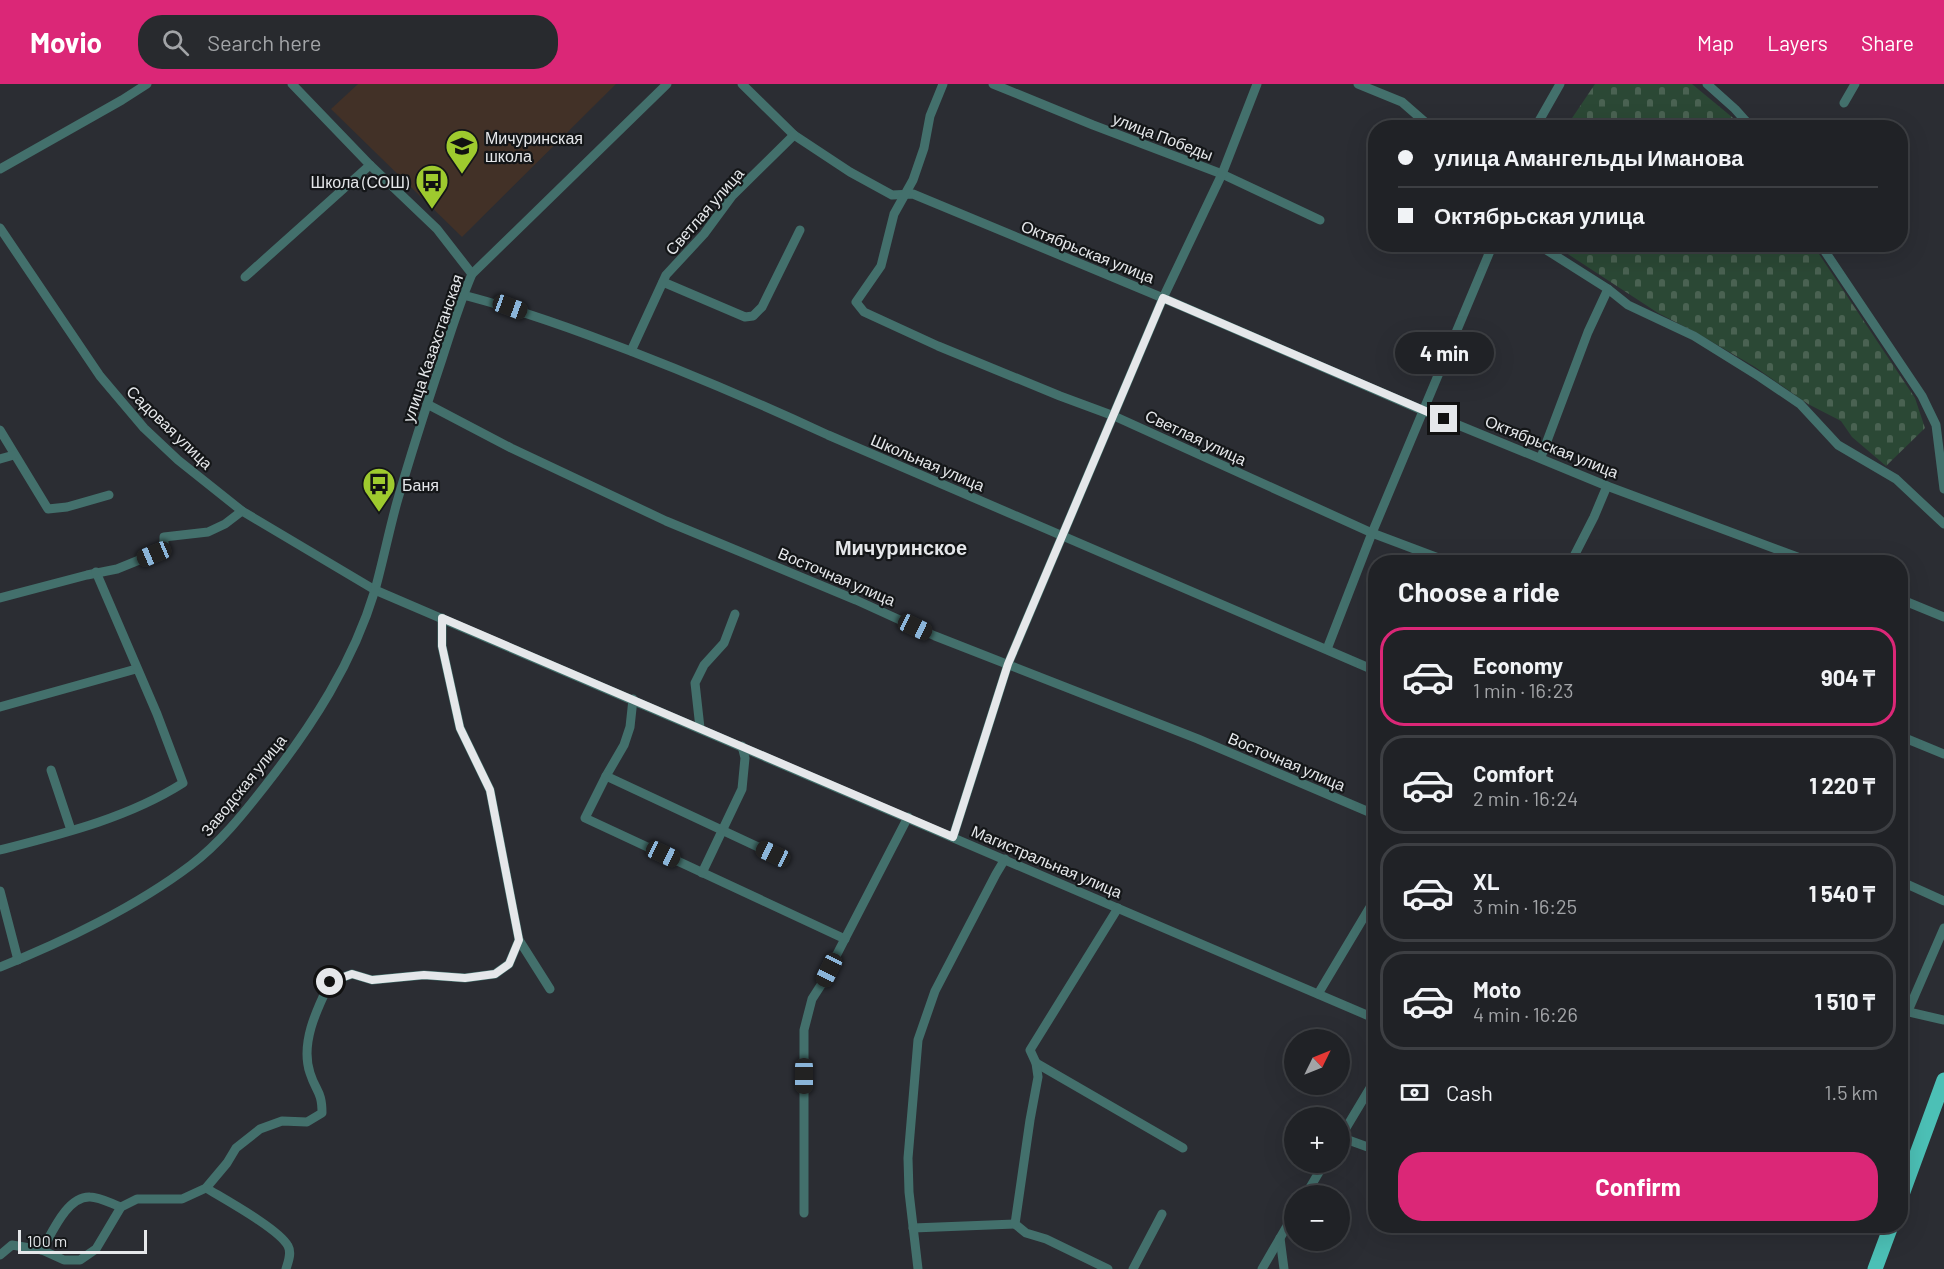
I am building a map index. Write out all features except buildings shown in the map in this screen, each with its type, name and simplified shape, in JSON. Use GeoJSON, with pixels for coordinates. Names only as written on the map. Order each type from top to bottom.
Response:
{"type":"FeatureCollection","features":[{"type":"Feature","properties":{"kind":"highway"},"geometry":{"type":"LineString","coordinates":[[1908,1178],[1944,1080]]}},
{"type":"Feature","properties":{"kind":"highway"},"geometry":{"type":"LineString","coordinates":[[1875,1269],[1888,1233]]}},
{"type":"Feature","properties":{"kind":"street"},"geometry":{"type":"LineString","coordinates":[[292,84],[370,165],[437,229],[472,274]]}},
{"type":"Feature","properties":{"kind":"street","name":"улица Казахстанская"},"geometry":{"type":"LineString","coordinates":[[375,590],[398,501],[427,404],[472,274],[667,84]]}},
{"type":"Feature","properties":{"kind":"street","name":"Октябрьская улица"},"geometry":{"type":"LineString","coordinates":[[742,84],[794,135],[850,172],[892,195],[913,194],[1163,298],[1424,411],[1541,457],[1607,486],[1792,555]]}},
{"type":"Feature","properties":{"kind":"street"},"geometry":{"type":"LineString","coordinates":[[906,194],[914,180],[924,148],[930,116],[943,84]]}},
{"type":"Feature","properties":{"kind":"street","name":"улица Победы"},"geometry":{"type":"LineString","coordinates":[[993,84],[1221,174],[1320,220]]}},
{"type":"Feature","properties":{"kind":"street"},"geometry":{"type":"LineString","coordinates":[[953,837],[1008,664],[1163,298],[1221,174],[1257,84]]}},
{"type":"Feature","properties":{"kind":"street"},"geometry":{"type":"LineString","coordinates":[[1358,84],[1402,102],[1423,120]]}},
{"type":"Feature","properties":{"kind":"street"},"geometry":{"type":"LineString","coordinates":[[1540,120],[1560,84]]}},
{"type":"Feature","properties":{"kind":"street"},"geometry":{"type":"LineString","coordinates":[[1707,84],[1745,120]]}},
{"type":"Feature","properties":{"kind":"street"},"geometry":{"type":"LineString","coordinates":[[1844,103],[1855,84]]}},
{"type":"Feature","properties":{"kind":"street"},"geometry":{"type":"LineString","coordinates":[[0,169],[145,85]]}},
{"type":"Feature","properties":{"kind":"street","name":"Светлая улица"},"geometry":{"type":"LineString","coordinates":[[631,351],[666,275],[704,234],[732,196],[794,135]]}},
{"type":"Feature","properties":{"kind":"street"},"geometry":{"type":"LineString","coordinates":[[245,277],[370,165]]}},
{"type":"Feature","properties":{"kind":"street","name":"Светлая улица"},"geometry":{"type":"LineString","coordinates":[[906,194],[894,214],[881,266],[856,302],[864,312],[960,355],[1114,416],[1372,533],[1430,555]]}},
{"type":"Feature","properties":{"kind":"street","name":"Садовая улица"},"geometry":{"type":"LineString","coordinates":[[0,228],[100,376],[123,404],[178,460],[242,512],[375,590]]}},
{"type":"Feature","properties":{"kind":"street"},"geometry":{"type":"LineString","coordinates":[[663,282],[745,317],[753,316],[762,307],[800,230]]}},
{"type":"Feature","properties":{"kind":"street"},"geometry":{"type":"LineString","coordinates":[[1327,649],[1372,533],[1490,252]]}},
{"type":"Feature","properties":{"kind":"street"},"geometry":{"type":"LineString","coordinates":[[1550,252],[1608,289],[1628,305],[1694,336],[1800,404],[1838,445],[1896,479],[1944,524]]}},
{"type":"Feature","properties":{"kind":"street"},"geometry":{"type":"LineString","coordinates":[[1825,252],[1922,396],[1936,425],[1943,452],[1944,489]]}},
{"type":"Feature","properties":{"kind":"street"},"geometry":{"type":"LineString","coordinates":[[1541,457],[1588,333],[1608,289]]}},
{"type":"Feature","properties":{"kind":"street","name":"Школьная улица"},"geometry":{"type":"LineString","coordinates":[[463,295],[510,307],[631,351],[751,400],[1368,667]]}},
{"type":"Feature","properties":{"kind":"street","name":"Восточная улица"},"geometry":{"type":"LineString","coordinates":[[427,404],[511,448],[666,521],[856,600],[935,636],[1208,743],[1368,812]]}},
{"type":"Feature","properties":{"kind":"street"},"geometry":{"type":"LineString","coordinates":[[0,430],[48,509],[75,505],[109,495]]}},
{"type":"Feature","properties":{"kind":"street"},"geometry":{"type":"LineString","coordinates":[[0,459],[14,456]]}},
{"type":"Feature","properties":{"kind":"street"},"geometry":{"type":"LineString","coordinates":[[1574,555],[1607,486]]}},
{"type":"Feature","properties":{"kind":"street"},"geometry":{"type":"LineString","coordinates":[[0,598],[117,569],[154,554],[164,547],[164,537],[208,532],[242,512]]}},
{"type":"Feature","properties":{"kind":"street"},"geometry":{"type":"LineString","coordinates":[[0,850],[114,816],[153,800],[183,783],[157,714],[96,573]]}},
{"type":"Feature","properties":{"kind":"street","name":"Магистральная улица"},"geometry":{"type":"LineString","coordinates":[[375,590],[1368,1016]]}},
{"type":"Feature","properties":{"kind":"street","name":"Заводская улица"},"geometry":{"type":"LineString","coordinates":[[0,967],[127,906],[153,891],[201,857],[231,828],[278,769],[327,699],[360,633],[375,590]]}},
{"type":"Feature","properties":{"kind":"street"},"geometry":{"type":"LineString","coordinates":[[1908,602],[1944,617]]}},
{"type":"Feature","properties":{"kind":"street"},"geometry":{"type":"LineString","coordinates":[[700,728],[695,683],[704,665],[724,643],[735,614]]}},
{"type":"Feature","properties":{"kind":"street"},"geometry":{"type":"LineString","coordinates":[[442,618],[442,646],[460,728],[490,790],[519,940],[550,989]]}},
{"type":"Feature","properties":{"kind":"street"},"geometry":{"type":"LineString","coordinates":[[0,707],[136,669]]}},
{"type":"Feature","properties":{"kind":"street"},"geometry":{"type":"LineString","coordinates":[[633,699],[630,727],[624,745],[585,818],[844,939]]}},
{"type":"Feature","properties":{"kind":"street"},"geometry":{"type":"LineString","coordinates":[[1908,739],[1944,754]]}},
{"type":"Feature","properties":{"kind":"street"},"geometry":{"type":"LineString","coordinates":[[702,873],[742,789],[745,759],[742,746]]}},
{"type":"Feature","properties":{"kind":"street"},"geometry":{"type":"LineString","coordinates":[[51,770],[71,830]]}},
{"type":"Feature","properties":{"kind":"street"},"geometry":{"type":"LineString","coordinates":[[606,776],[773,854]]}},
{"type":"Feature","properties":{"kind":"street"},"geometry":{"type":"LineString","coordinates":[[804,1213],[804,1030],[812,999],[908,817]]}},
{"type":"Feature","properties":{"kind":"street"},"geometry":{"type":"LineString","coordinates":[[918,1269],[909,1192],[908,1158],[918,1040],[935,991],[1005,859]]}},
{"type":"Feature","properties":{"kind":"street"},"geometry":{"type":"LineString","coordinates":[[1908,884],[1942,900],[1944,888]]}},
{"type":"Feature","properties":{"kind":"street"},"geometry":{"type":"LineString","coordinates":[[0,891],[18,960]]}},
{"type":"Feature","properties":{"kind":"street"},"geometry":{"type":"LineString","coordinates":[[1015,1224],[1038,1077],[1036,1063],[1030,1050],[1118,908]]}},
{"type":"Feature","properties":{"kind":"street"},"geometry":{"type":"LineString","coordinates":[[1318,994],[1368,910]]}},
{"type":"Feature","properties":{"kind":"street"},"geometry":{"type":"LineString","coordinates":[[1908,1003],[1944,928]]}},
{"type":"Feature","properties":{"kind":"street"},"geometry":{"type":"LineString","coordinates":[[0,1255],[12,1245],[42,1250],[64,1260],[80,1260],[96,1249],[121,1207],[138,1199],[182,1199],[206,1188],[236,1148],[260,1129],[282,1121],[307,1122],[322,1113],[322,1098],[310,1073],[306,1050],[318,1008],[330,982],[352,974],[372,980],[424,975],[465,978],[495,974],[509,964],[519,940]]}},
{"type":"Feature","properties":{"kind":"street"},"geometry":{"type":"LineString","coordinates":[[1908,1012],[1944,1020]]}},
{"type":"Feature","properties":{"kind":"street"},"geometry":{"type":"LineString","coordinates":[[1036,1063],[1183,1148]]}},
{"type":"Feature","properties":{"kind":"street"},"geometry":{"type":"LineString","coordinates":[[1350,1121],[1368,1091]]}},
{"type":"Feature","properties":{"kind":"street"},"geometry":{"type":"LineString","coordinates":[[1350,1141],[1368,1147]]}},
{"type":"Feature","properties":{"kind":"street"},"geometry":{"type":"LineString","coordinates":[[206,1188],[277,1234],[288,1246],[290,1255],[286,1269]]}},
{"type":"Feature","properties":{"kind":"street"},"geometry":{"type":"LineString","coordinates":[[42,1250],[68,1206],[75,1200],[90,1197],[121,1207]]}},
{"type":"Feature","properties":{"kind":"street"},"geometry":{"type":"LineString","coordinates":[[1132,1269],[1162,1214]]}},
{"type":"Feature","properties":{"kind":"street"},"geometry":{"type":"LineString","coordinates":[[913,1228],[1015,1224],[1026,1233],[1046,1239],[1108,1269]]}},
{"type":"Feature","properties":{"kind":"street"},"geometry":{"type":"LineString","coordinates":[[1262,1269],[1284,1231]]}},
{"type":"Feature","properties":{"kind":"street"},"geometry":{"type":"LineString","coordinates":[[1280,1238],[1284,1269]]}},
{"type":"Feature","properties":{"kind":"shaded area","name":"Мичуринская школа"},"geometry":{"type":"Polygon","coordinates":[[[358,84],[616,84],[462,237],[331,109],[358,84]]]}},
{"type":"Feature","properties":{"kind":"green space"},"geometry":{"type":"Polygon","coordinates":[[[1595,84],[1692,84],[1736,120],[1571,120],[1595,84]]]}},
{"type":"Feature","properties":{"kind":"green space"},"geometry":{"type":"Polygon","coordinates":[[[1565,252],[1818,252],[1915,398],[1925,428],[1886,466],[1852,437],[1841,421],[1808,404],[1755,367],[1658,313],[1565,252]]]}},
{"type":"Feature","properties":{"kind":"place","name":"Мичуринская школа"},"geometry":{"type":"Point","coordinates":[462,175]}},
{"type":"Feature","properties":{"kind":"place","name":"Школа (СОШ)"},"geometry":{"type":"Point","coordinates":[432,210]}},
{"type":"Feature","properties":{"kind":"place","name":"Баня"},"geometry":{"type":"Point","coordinates":[379,513]}},
{"type":"Feature","properties":{"kind":"district","name":"Мичуринское"},"geometry":{"type":"Point","coordinates":[901,547]}},
{"type":"Feature","properties":{"kind":"route"},"geometry":{"type":"LineString","coordinates":[[330,982],[352,974],[372,980],[424,975],[465,978],[495,974],[509,964],[519,940],[490,790],[460,728],[442,646],[442,618],[953,837],[1008,664],[1163,298],[1444,419]]}}]}
